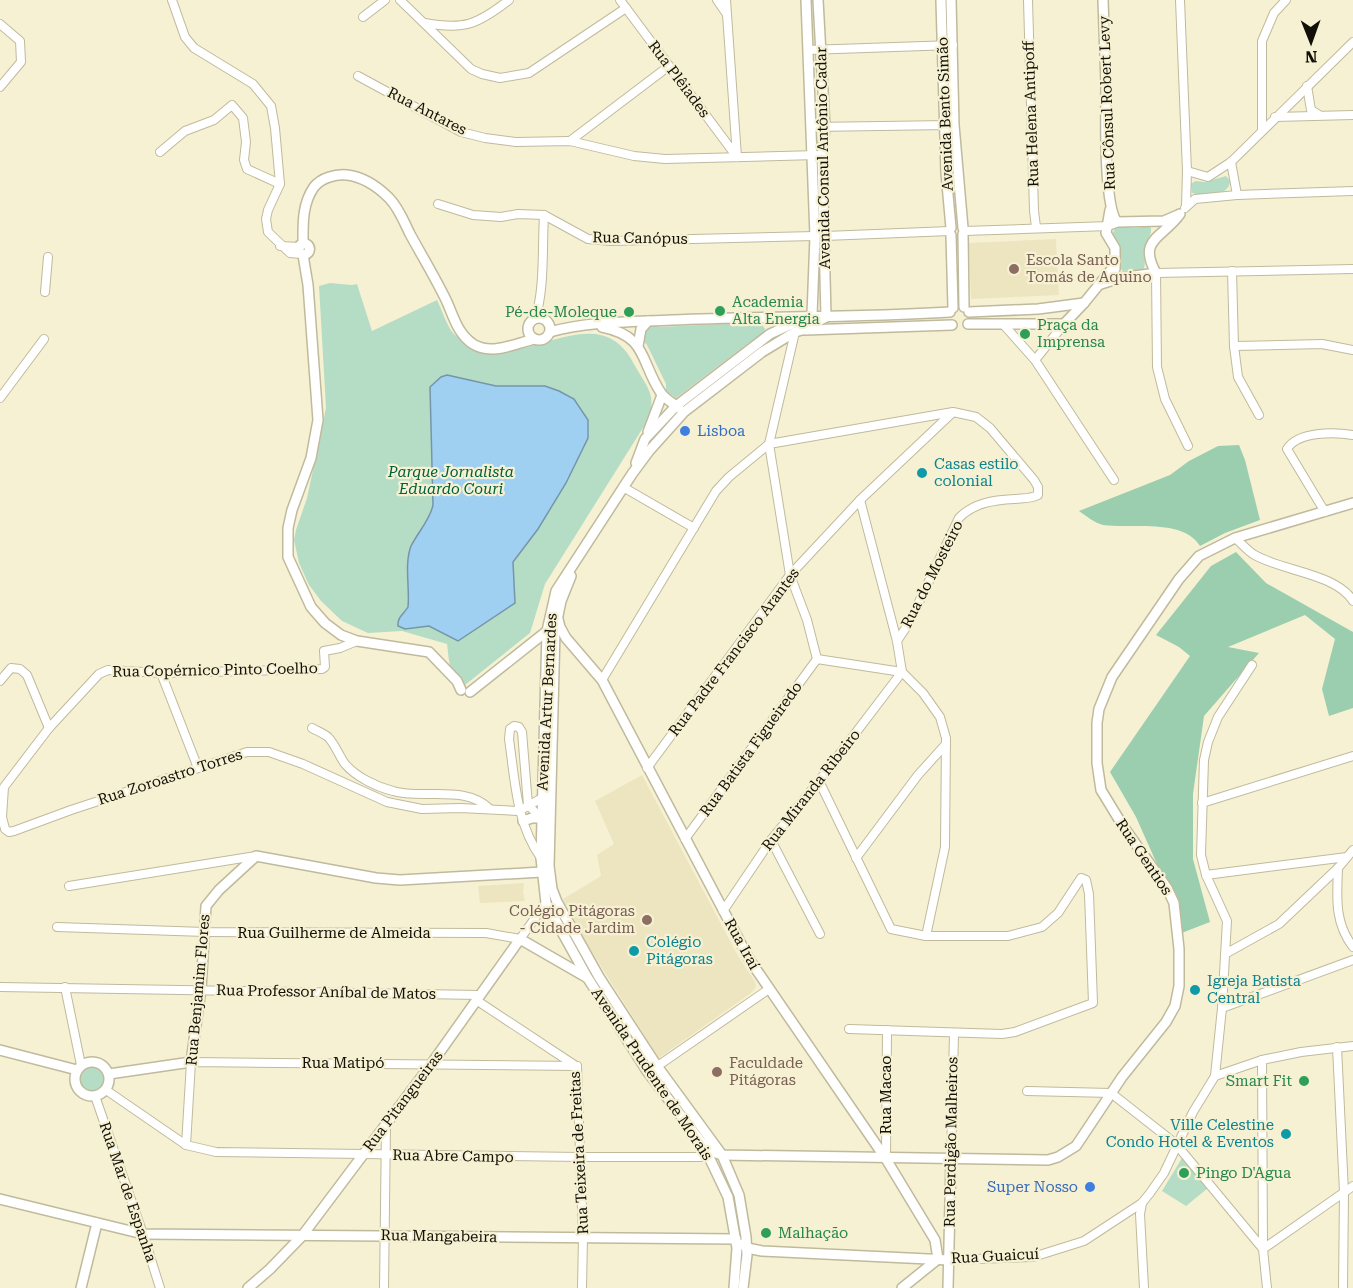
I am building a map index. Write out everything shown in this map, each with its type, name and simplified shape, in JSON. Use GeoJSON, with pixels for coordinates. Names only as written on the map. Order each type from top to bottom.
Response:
{"type":"FeatureCollection","features":[{"type":"Feature","properties":{"kind":"street"},"geometry":{"type":"LineString","coordinates":[[172,0],[185,37],[194,48],[253,84],[271,106],[280,184],[267,210],[268,232],[280,246],[304,250]]}},
{"type":"Feature","properties":{"kind":"street"},"geometry":{"type":"LineString","coordinates":[[363,17],[385,0]]}},
{"type":"Feature","properties":{"kind":"street"},"geometry":{"type":"LineString","coordinates":[[400,0],[471,69],[500,78],[530,73],[626,8]]}},
{"type":"Feature","properties":{"kind":"street"},"geometry":{"type":"LineString","coordinates":[[423,23],[450,27],[466,26],[495,11],[509,0]]}},
{"type":"Feature","properties":{"kind":"street","name":"Rua Plêiades"},"geometry":{"type":"LineString","coordinates":[[620,0],[737,158]]}},
{"type":"Feature","properties":{"kind":"street"},"geometry":{"type":"LineString","coordinates":[[717,0],[727,14]]}},
{"type":"Feature","properties":{"kind":"street"},"geometry":{"type":"LineString","coordinates":[[726,0],[737,158]]}},
{"type":"Feature","properties":{"kind":"street","name":"Avenida Consul Antônio Cadar"},"geometry":{"type":"LineString","coordinates":[[806,0],[815,236],[812,315]]}},
{"type":"Feature","properties":{"kind":"street","name":"Avenida Consul Antônio Cadar"},"geometry":{"type":"LineString","coordinates":[[818,0],[825,127],[822,155],[826,316]]}},
{"type":"Feature","properties":{"kind":"street","name":"Avenida Bento Simão"},"geometry":{"type":"LineString","coordinates":[[941,0],[942,45],[963,231],[967,310]]}},
{"type":"Feature","properties":{"kind":"street","name":"Avenida Bento Simão"},"geometry":{"type":"LineString","coordinates":[[951,0],[953,45],[946,173],[951,231],[952,310]]}},
{"type":"Feature","properties":{"kind":"street","name":"Rua Helena Antipoff"},"geometry":{"type":"LineString","coordinates":[[1028,0],[1036,227]]}},
{"type":"Feature","properties":{"kind":"street","name":"Rua Cônsul Robert Levy"},"geometry":{"type":"LineString","coordinates":[[1103,0],[1106,147],[1113,224]]}},
{"type":"Feature","properties":{"kind":"street"},"geometry":{"type":"LineString","coordinates":[[1180,0],[1187,171],[1183,210]]}},
{"type":"Feature","properties":{"kind":"street"},"geometry":{"type":"LineString","coordinates":[[1262,130],[1262,41],[1274,13],[1286,0]]}},
{"type":"Feature","properties":{"kind":"street"},"geometry":{"type":"LineString","coordinates":[[0,24],[20,41],[21,62],[0,87]]}},
{"type":"Feature","properties":{"kind":"street"},"geometry":{"type":"LineString","coordinates":[[1187,171],[1208,177],[1231,162],[1353,42]]}},
{"type":"Feature","properties":{"kind":"street"},"geometry":{"type":"LineString","coordinates":[[808,50],[953,45]]}},
{"type":"Feature","properties":{"kind":"street"},"geometry":{"type":"LineString","coordinates":[[570,141],[669,66]]}},
{"type":"Feature","properties":{"kind":"street","name":"Rua Antares"},"geometry":{"type":"LineString","coordinates":[[358,76],[461,132],[516,142],[570,141],[634,156],[655,158],[822,155]]}},
{"type":"Feature","properties":{"kind":"street"},"geometry":{"type":"LineString","coordinates":[[1307,86],[1311,110],[1319,115]]}},
{"type":"Feature","properties":{"kind":"street"},"geometry":{"type":"LineString","coordinates":[[160,152],[185,131],[214,120],[232,105],[243,118],[246,142],[244,160],[248,169],[280,184]]}},
{"type":"Feature","properties":{"kind":"street"},"geometry":{"type":"LineString","coordinates":[[1275,117],[1353,115]]}},
{"type":"Feature","properties":{"kind":"street"},"geometry":{"type":"LineString","coordinates":[[812,127],[950,125]]}},
{"type":"Feature","properties":{"kind":"street"},"geometry":{"type":"LineString","coordinates":[[1231,162],[1237,195]]}},
{"type":"Feature","properties":{"kind":"street"},"geometry":{"type":"LineString","coordinates":[[544,215],[538,306],[544,323],[542,339],[532,337],[498,349],[491,349],[473,343],[457,327],[447,301],[395,205],[373,184],[360,176],[339,174],[321,180],[308,196],[302,219],[318,420],[311,458],[292,510],[288,528],[288,557],[315,614],[341,634],[362,642],[429,652],[464,687],[482,681],[551,631],[566,638]]}},
{"type":"Feature","properties":{"kind":"street"},"geometry":{"type":"LineString","coordinates":[[1188,446],[1166,399],[1158,367],[1156,273],[1148,251],[1150,246],[1195,199],[1237,195],[1353,191]]}},
{"type":"Feature","properties":{"kind":"street","name":"Rua Canópus"},"geometry":{"type":"LineString","coordinates":[[438,204],[473,215],[501,217],[518,214],[544,215],[588,239],[611,241],[815,236]]}},
{"type":"Feature","properties":{"kind":"street"},"geometry":{"type":"LineString","coordinates":[[825,236],[951,231],[957,238],[963,231],[1164,221],[1183,210]]}},
{"type":"Feature","properties":{"kind":"street"},"geometry":{"type":"LineString","coordinates":[[1152,221],[1157,238]]}},
{"type":"Feature","properties":{"kind":"street"},"geometry":{"type":"LineString","coordinates":[[1113,224],[1107,237],[1115,248],[1115,265],[1120,278]]}},
{"type":"Feature","properties":{"kind":"street"},"geometry":{"type":"LineString","coordinates":[[45,292],[48,257]]}},
{"type":"Feature","properties":{"kind":"street"},"geometry":{"type":"LineString","coordinates":[[1144,275],[1151,264]]}},
{"type":"Feature","properties":{"kind":"street"},"geometry":{"type":"LineString","coordinates":[[1035,360],[1115,265]]}},
{"type":"Feature","properties":{"kind":"street"},"geometry":{"type":"LineString","coordinates":[[1100,284],[1120,278],[1156,273],[1353,269]]}},
{"type":"Feature","properties":{"kind":"street"},"geometry":{"type":"LineString","coordinates":[[1232,271],[1234,346],[1238,377],[1258,414]]}},
{"type":"Feature","properties":{"kind":"street"},"geometry":{"type":"LineString","coordinates":[[532,337],[529,325],[544,323],[573,326],[761,316],[1038,309],[1084,303]]}},
{"type":"Feature","properties":{"kind":"street"},"geometry":{"type":"LineString","coordinates":[[1038,309],[1064,324]]}},
{"type":"Feature","properties":{"kind":"street"},"geometry":{"type":"LineString","coordinates":[[952,310],[949,319],[952,325]]}},
{"type":"Feature","properties":{"kind":"street"},"geometry":{"type":"LineString","coordinates":[[967,310],[970,318],[968,324]]}},
{"type":"Feature","properties":{"kind":"street","name":"Avenida Artur Bernardes"},"geometry":{"type":"LineString","coordinates":[[632,474],[645,439],[676,406],[770,334],[812,315]]}},
{"type":"Feature","properties":{"kind":"street"},"geometry":{"type":"LineString","coordinates":[[761,316],[770,322],[771,326],[762,352]]}},
{"type":"Feature","properties":{"kind":"street","name":"Avenida Artur Bernardes"},"geometry":{"type":"LineString","coordinates":[[549,834],[551,631],[556,591],[632,474],[684,412],[762,352],[826,316]]}},
{"type":"Feature","properties":{"kind":"street"},"geometry":{"type":"LineString","coordinates":[[638,346],[641,329],[648,321]]}},
{"type":"Feature","properties":{"kind":"street"},"geometry":{"type":"LineString","coordinates":[[588,324],[622,333],[638,346],[662,395],[684,412]]}},
{"type":"Feature","properties":{"kind":"street"},"geometry":{"type":"LineString","coordinates":[[902,672],[817,659],[807,620],[790,575],[769,444],[798,331],[952,325],[961,328],[968,324],[1064,324]]}},
{"type":"Feature","properties":{"kind":"street"},"geometry":{"type":"LineString","coordinates":[[1003,324],[1035,360],[1114,480]]}},
{"type":"Feature","properties":{"kind":"street"},"geometry":{"type":"LineString","coordinates":[[0,398],[44,339]]}},
{"type":"Feature","properties":{"kind":"street"},"geometry":{"type":"LineString","coordinates":[[1234,346],[1322,344],[1353,350]]}},
{"type":"Feature","properties":{"kind":"street"},"geometry":{"type":"LineString","coordinates":[[645,439],[662,395]]}},
{"type":"Feature","properties":{"kind":"street"},"geometry":{"type":"LineString","coordinates":[[602,680],[716,491],[729,477],[769,444],[953,412]]}},
{"type":"Feature","properties":{"kind":"street","name":"Rua do Mosteiro"},"geometry":{"type":"LineString","coordinates":[[897,641],[909,623],[959,518],[966,510],[998,500],[1030,498],[1038,495],[1038,487],[1034,480],[990,428],[976,417],[953,412]]}},
{"type":"Feature","properties":{"kind":"street","name":"Rua Padre Francisco Arantes"},"geometry":{"type":"LineString","coordinates":[[648,768],[790,575],[860,500],[953,412]]}},
{"type":"Feature","properties":{"kind":"street"},"geometry":{"type":"LineString","coordinates":[[1325,512],[1287,449],[1290,443],[1308,436],[1334,432],[1353,435]]}},
{"type":"Feature","properties":{"kind":"street"},"geometry":{"type":"LineString","coordinates":[[623,487],[694,528]]}},
{"type":"Feature","properties":{"kind":"street"},"geometry":{"type":"LineString","coordinates":[[860,500],[897,641],[902,672],[923,693],[940,717],[946,744],[945,847],[926,936]]}},
{"type":"Feature","properties":{"kind":"street","name":"Rua Gentios"},"geometry":{"type":"LineString","coordinates":[[722,1155],[1047,1160],[1058,1157],[1076,1146],[1111,1093],[1166,1022],[1175,1006],[1179,986],[1179,949],[1174,903],[1167,888],[1123,826],[1101,790],[1097,763],[1097,723],[1099,709],[1112,677],[1179,579],[1199,556],[1235,538],[1353,503]]}},
{"type":"Feature","properties":{"kind":"street"},"geometry":{"type":"LineString","coordinates":[[1235,538],[1253,554],[1330,582],[1348,593],[1353,601]]}},
{"type":"Feature","properties":{"kind":"street","name":"Rua Iraí"},"geometry":{"type":"LineString","coordinates":[[553,614],[566,638],[602,680],[745,952],[886,1159],[935,1240],[943,1259]]}},
{"type":"Feature","properties":{"kind":"street"},"geometry":{"type":"LineString","coordinates":[[527,647],[551,648],[566,638]]}},
{"type":"Feature","properties":{"kind":"street","name":"Rua Copérnico Pinto Coelho"},"geometry":{"type":"LineString","coordinates":[[6,829],[2,817],[4,787],[49,728],[104,672],[108,670],[161,673],[322,669],[325,667],[324,651],[362,642]]}},
{"type":"Feature","properties":{"kind":"street","name":"Avenida Artur Bernardes"},"geometry":{"type":"LineString","coordinates":[[541,858],[541,818],[551,648]]}},
{"type":"Feature","properties":{"kind":"street","name":"Rua Batista Figueiredo"},"geometry":{"type":"LineString","coordinates":[[685,839],[817,659]]}},
{"type":"Feature","properties":{"kind":"street"},"geometry":{"type":"LineString","coordinates":[[1252,665],[1218,717],[1204,760],[1201,855],[1206,875],[1227,921],[1215,1076],[1262,1060],[1353,1046]]}},
{"type":"Feature","properties":{"kind":"street"},"geometry":{"type":"LineString","coordinates":[[0,681],[12,668],[20,669],[27,675],[49,728]]}},
{"type":"Feature","properties":{"kind":"street","name":"Rua Miranda Ribeiro"},"geometry":{"type":"LineString","coordinates":[[723,911],[771,840],[902,672]]}},
{"type":"Feature","properties":{"kind":"street"},"geometry":{"type":"LineString","coordinates":[[161,673],[198,768]]}},
{"type":"Feature","properties":{"kind":"street","name":"Avenida Prudente de Morais"},"geometry":{"type":"LineString","coordinates":[[528,804],[522,735],[519,727],[514,726],[510,729],[509,739],[519,811],[535,850],[541,858],[546,903],[587,977],[647,1071],[701,1142],[728,1197],[736,1239]]}},
{"type":"Feature","properties":{"kind":"street"},"geometry":{"type":"LineString","coordinates":[[312,728],[329,738],[346,765],[359,777],[392,791],[457,795],[484,803],[490,809]]}},
{"type":"Feature","properties":{"kind":"street"},"geometry":{"type":"LineString","coordinates":[[856,858],[918,776],[946,744]]}},
{"type":"Feature","properties":{"kind":"street","name":"Rua Zoroastro Torres"},"geometry":{"type":"LineString","coordinates":[[6,829],[9,832],[14,831],[248,752],[269,752],[303,764],[387,802],[422,809],[519,811]]}},
{"type":"Feature","properties":{"kind":"street"},"geometry":{"type":"LineString","coordinates":[[1202,803],[1353,756]]}},
{"type":"Feature","properties":{"kind":"street"},"geometry":{"type":"LineString","coordinates":[[819,781],[891,929],[926,936],[1008,936],[1041,927],[1058,913],[1081,878],[1086,880],[1089,894],[1093,1003],[1015,1032],[1002,1034],[849,1029]]}},
{"type":"Feature","properties":{"kind":"street"},"geometry":{"type":"LineString","coordinates":[[519,811],[542,798]]}},
{"type":"Feature","properties":{"kind":"street"},"geometry":{"type":"LineString","coordinates":[[528,804],[541,818],[549,834]]}},
{"type":"Feature","properties":{"kind":"street"},"geometry":{"type":"LineString","coordinates":[[523,821],[541,818]]}},
{"type":"Feature","properties":{"kind":"street","name":"Avenida Prudente de Morais"},"geometry":{"type":"LineString","coordinates":[[549,834],[549,866],[552,889],[557,902],[599,977],[657,1066],[722,1155],[739,1195],[744,1252],[743,1288]]}},
{"type":"Feature","properties":{"kind":"street"},"geometry":{"type":"LineString","coordinates":[[771,840],[820,934]]}},
{"type":"Feature","properties":{"kind":"street"},"geometry":{"type":"LineString","coordinates":[[1225,954],[1279,924],[1338,868],[1353,850]]}},
{"type":"Feature","properties":{"kind":"street"},"geometry":{"type":"LineString","coordinates":[[69,886],[256,856],[376,878],[400,880],[542,872]]}},
{"type":"Feature","properties":{"kind":"street","name":"Rua Benjamim Flores"},"geometry":{"type":"LineString","coordinates":[[186,1145],[191,1062],[201,989],[206,906],[210,899],[256,856]]}},
{"type":"Feature","properties":{"kind":"street"},"geometry":{"type":"LineString","coordinates":[[1206,875],[1347,857]]}},
{"type":"Feature","properties":{"kind":"street"},"geometry":{"type":"LineString","coordinates":[[1338,868],[1337,901],[1340,922],[1344,935],[1353,946]]}},
{"type":"Feature","properties":{"kind":"street","name":"Rua Pitangueiras"},"geometry":{"type":"LineString","coordinates":[[248,1288],[302,1236],[432,1063],[546,903]]}},
{"type":"Feature","properties":{"kind":"street","name":"Rua Guilherme de Almeida"},"geometry":{"type":"LineString","coordinates":[[57,927],[205,932],[486,933],[520,939],[587,977],[599,977]]}},
{"type":"Feature","properties":{"kind":"street"},"geometry":{"type":"LineString","coordinates":[[1222,1008],[1353,960]]}},
{"type":"Feature","properties":{"kind":"street","name":"Rua Professor Aníbal de Matos"},"geometry":{"type":"LineString","coordinates":[[0,987],[201,989],[478,997]]}},
{"type":"Feature","properties":{"kind":"street"},"geometry":{"type":"LineString","coordinates":[[0,1050],[79,1067],[92,1061],[98,1062],[109,1074],[110,1081],[106,1090],[95,1096],[85,1094],[78,1088],[75,1079],[79,1067],[65,987]]}},
{"type":"Feature","properties":{"kind":"street"},"geometry":{"type":"LineString","coordinates":[[647,1071],[769,989]]}},
{"type":"Feature","properties":{"kind":"street","name":"Rua Teixeira de Freitas"},"geometry":{"type":"LineString","coordinates":[[478,997],[577,1066],[583,1238],[582,1288]]}},
{"type":"Feature","properties":{"kind":"street","name":"Rua Macao"},"geometry":{"type":"LineString","coordinates":[[886,1159],[887,1030]]}},
{"type":"Feature","properties":{"kind":"street","name":"Rua Perdigão Malheiros"},"geometry":{"type":"LineString","coordinates":[[948,1288],[943,1259],[951,1159],[954,1033]]}},
{"type":"Feature","properties":{"kind":"street"},"geometry":{"type":"LineString","coordinates":[[1337,1047],[1344,1192],[1343,1288]]}},
{"type":"Feature","properties":{"kind":"street"},"geometry":{"type":"LineString","coordinates":[[1262,1060],[1263,1249],[1266,1288]]}},
{"type":"Feature","properties":{"kind":"street","name":"Rua Matipó"},"geometry":{"type":"LineString","coordinates":[[109,1074],[191,1062],[577,1066]]}},
{"type":"Feature","properties":{"kind":"street","name":"Rua Guaicuí"},"geometry":{"type":"LineString","coordinates":[[744,1252],[1009,1259],[1033,1257],[1084,1241],[1142,1203],[1164,1173],[1176,1144],[1215,1076]]}},
{"type":"Feature","properties":{"kind":"street","name":"Rua Abre Campo"},"geometry":{"type":"LineString","coordinates":[[106,1090],[186,1145],[216,1152],[709,1157]]}},
{"type":"Feature","properties":{"kind":"street"},"geometry":{"type":"LineString","coordinates":[[1027,1091],[1111,1093],[1176,1144],[1263,1249]]}},
{"type":"Feature","properties":{"kind":"street","name":"Rua Mar de Espanha"},"geometry":{"type":"LineString","coordinates":[[95,1096],[160,1288]]}},
{"type":"Feature","properties":{"kind":"street"},"geometry":{"type":"LineString","coordinates":[[384,1288],[386,1125]]}},
{"type":"Feature","properties":{"kind":"street"},"geometry":{"type":"LineString","coordinates":[[701,1142],[710,1151],[722,1155]]}},
{"type":"Feature","properties":{"kind":"street"},"geometry":{"type":"LineString","coordinates":[[894,1173],[905,1159]]}},
{"type":"Feature","properties":{"kind":"street"},"geometry":{"type":"LineString","coordinates":[[1263,1249],[1353,1186]]}},
{"type":"Feature","properties":{"kind":"street","name":"Rua Mangabeira"},"geometry":{"type":"LineString","coordinates":[[0,1198],[143,1234],[736,1239]]}},
{"type":"Feature","properties":{"kind":"street"},"geometry":{"type":"LineString","coordinates":[[1142,1203],[1140,1214],[1144,1288]]}},
{"type":"Feature","properties":{"kind":"street"},"geometry":{"type":"LineString","coordinates":[[81,1288],[97,1223]]}},
{"type":"Feature","properties":{"kind":"street"},"geometry":{"type":"LineString","coordinates":[[736,1239],[744,1252]]}},
{"type":"Feature","properties":{"kind":"street","name":"Avenida Prudente de Morais"},"geometry":{"type":"LineString","coordinates":[[734,1288],[744,1252]]}},
{"type":"Feature","properties":{"kind":"street"},"geometry":{"type":"LineString","coordinates":[[902,1288],[943,1259]]}},
{"type":"Feature","properties":{"kind":"shaded area","name":"Escola Santo Tomás de Aquino"},"geometry":{"type":"Polygon","coordinates":[[[1056,239],[1059,295],[971,299],[969,243],[1056,239]]]}},
{"type":"Feature","properties":{"kind":"shaded area","name":"Colégio Pitágoras - Cidade Jardim"},"geometry":{"type":"Polygon","coordinates":[[[642,775],[756,987],[751,993],[659,1058],[585,941],[563,899],[601,876],[597,855],[614,844],[595,801],[642,775]]]}},
{"type":"Feature","properties":{"kind":"shaded area"},"geometry":{"type":"Polygon","coordinates":[[[524,883],[525,901],[480,903],[478,886],[524,883]]]}},
{"type":"Feature","properties":{"kind":"green space"},"geometry":{"type":"Polygon","coordinates":[[[1226,176],[1230,181],[1226,190],[1209,195],[1192,193],[1191,184],[1195,181],[1205,182],[1226,176]]]}},
{"type":"Feature","properties":{"kind":"green space"},"geometry":{"type":"Polygon","coordinates":[[[1118,226],[1135,228],[1149,226],[1151,228],[1144,251],[1143,270],[1123,271],[1118,266],[1120,250],[1112,234],[1118,226]]]}},
{"type":"Feature","properties":{"kind":"green space","name":"Parque Jornalista Eduardo Couri"},"geometry":{"type":"Polygon","coordinates":[[[330,283],[357,284],[372,331],[437,300],[453,333],[485,350],[508,351],[578,334],[599,335],[618,343],[634,364],[650,393],[651,415],[545,584],[530,633],[465,685],[452,671],[447,644],[402,631],[368,633],[342,621],[321,601],[309,585],[299,563],[294,540],[307,498],[326,408],[319,286],[330,283]]]}},
{"type":"Feature","properties":{"kind":"green space"},"geometry":{"type":"Polygon","coordinates":[[[760,322],[765,329],[762,336],[751,341],[676,398],[666,391],[666,384],[643,341],[645,330],[654,324],[658,327],[760,322]]]}},
{"type":"Feature","properties":{"kind":"green space"},"geometry":{"type":"Polygon","coordinates":[[[1239,445],[1260,520],[1225,533],[1200,546],[1182,531],[1156,526],[1103,525],[1079,511],[1170,475],[1189,461],[1218,446],[1239,445]]]}},
{"type":"Feature","properties":{"kind":"green space"},"geometry":{"type":"Polygon","coordinates":[[[1236,552],[1266,583],[1353,632],[1353,708],[1329,716],[1322,689],[1335,639],[1305,615],[1228,647],[1259,653],[1204,716],[1193,794],[1193,859],[1210,922],[1179,934],[1173,900],[1136,817],[1110,772],[1190,656],[1179,647],[1156,635],[1211,566],[1236,552]]]}},
{"type":"Feature","properties":{"kind":"green space"},"geometry":{"type":"Polygon","coordinates":[[[92,1063],[103,1068],[108,1079],[103,1090],[92,1095],[81,1090],[76,1079],[81,1068],[92,1063]]]}},
{"type":"Feature","properties":{"kind":"green space","name":"Pingo D'Agua"},"geometry":{"type":"Polygon","coordinates":[[[1182,1158],[1208,1188],[1186,1206],[1162,1191],[1182,1158]]]}},
{"type":"Feature","properties":{"kind":"water"},"geometry":{"type":"Polygon","coordinates":[[[447,375],[496,386],[545,386],[574,399],[588,420],[588,438],[566,483],[538,529],[513,562],[515,603],[458,641],[429,626],[405,629],[398,626],[400,618],[408,607],[408,568],[411,546],[433,505],[430,387],[441,377],[447,375]]]}},
{"type":"Feature","properties":{"kind":"place","name":"Escola Santo Tomás de Aquino"},"geometry":{"type":"Point","coordinates":[1014,269]}},
{"type":"Feature","properties":{"kind":"place","name":"Academia Alta Energia"},"geometry":{"type":"Point","coordinates":[720,311]}},
{"type":"Feature","properties":{"kind":"place","name":"Pé-de-Moleque"},"geometry":{"type":"Point","coordinates":[629,312]}},
{"type":"Feature","properties":{"kind":"place","name":"Praça da Imprensa"},"geometry":{"type":"Point","coordinates":[1025,334]}},
{"type":"Feature","properties":{"kind":"place","name":"Lisboa"},"geometry":{"type":"Point","coordinates":[685,431]}},
{"type":"Feature","properties":{"kind":"place","name":"Casas estilo colonial"},"geometry":{"type":"Point","coordinates":[922,473]}},
{"type":"Feature","properties":{"kind":"place","name":"Colégio Pitágoras - Cidade Jardim"},"geometry":{"type":"Point","coordinates":[647,920]}},
{"type":"Feature","properties":{"kind":"place","name":"Colégio Pitágoras"},"geometry":{"type":"Point","coordinates":[634,951]}},
{"type":"Feature","properties":{"kind":"place","name":"Igreja Batista Central"},"geometry":{"type":"Point","coordinates":[1195,990]}},
{"type":"Feature","properties":{"kind":"place","name":"Faculdade Pitágoras"},"geometry":{"type":"Point","coordinates":[717,1072]}},
{"type":"Feature","properties":{"kind":"place","name":"Smart Fit"},"geometry":{"type":"Point","coordinates":[1304,1081]}},
{"type":"Feature","properties":{"kind":"place","name":"Ville Celestine Condo Hotel & Eventos"},"geometry":{"type":"Point","coordinates":[1286,1134]}},
{"type":"Feature","properties":{"kind":"place","name":"Pingo D'Agua"},"geometry":{"type":"Point","coordinates":[1184,1173]}},
{"type":"Feature","properties":{"kind":"place","name":"Super Nosso"},"geometry":{"type":"Point","coordinates":[1090,1187]}},
{"type":"Feature","properties":{"kind":"place","name":"Malhação"},"geometry":{"type":"Point","coordinates":[766,1233]}}]}
